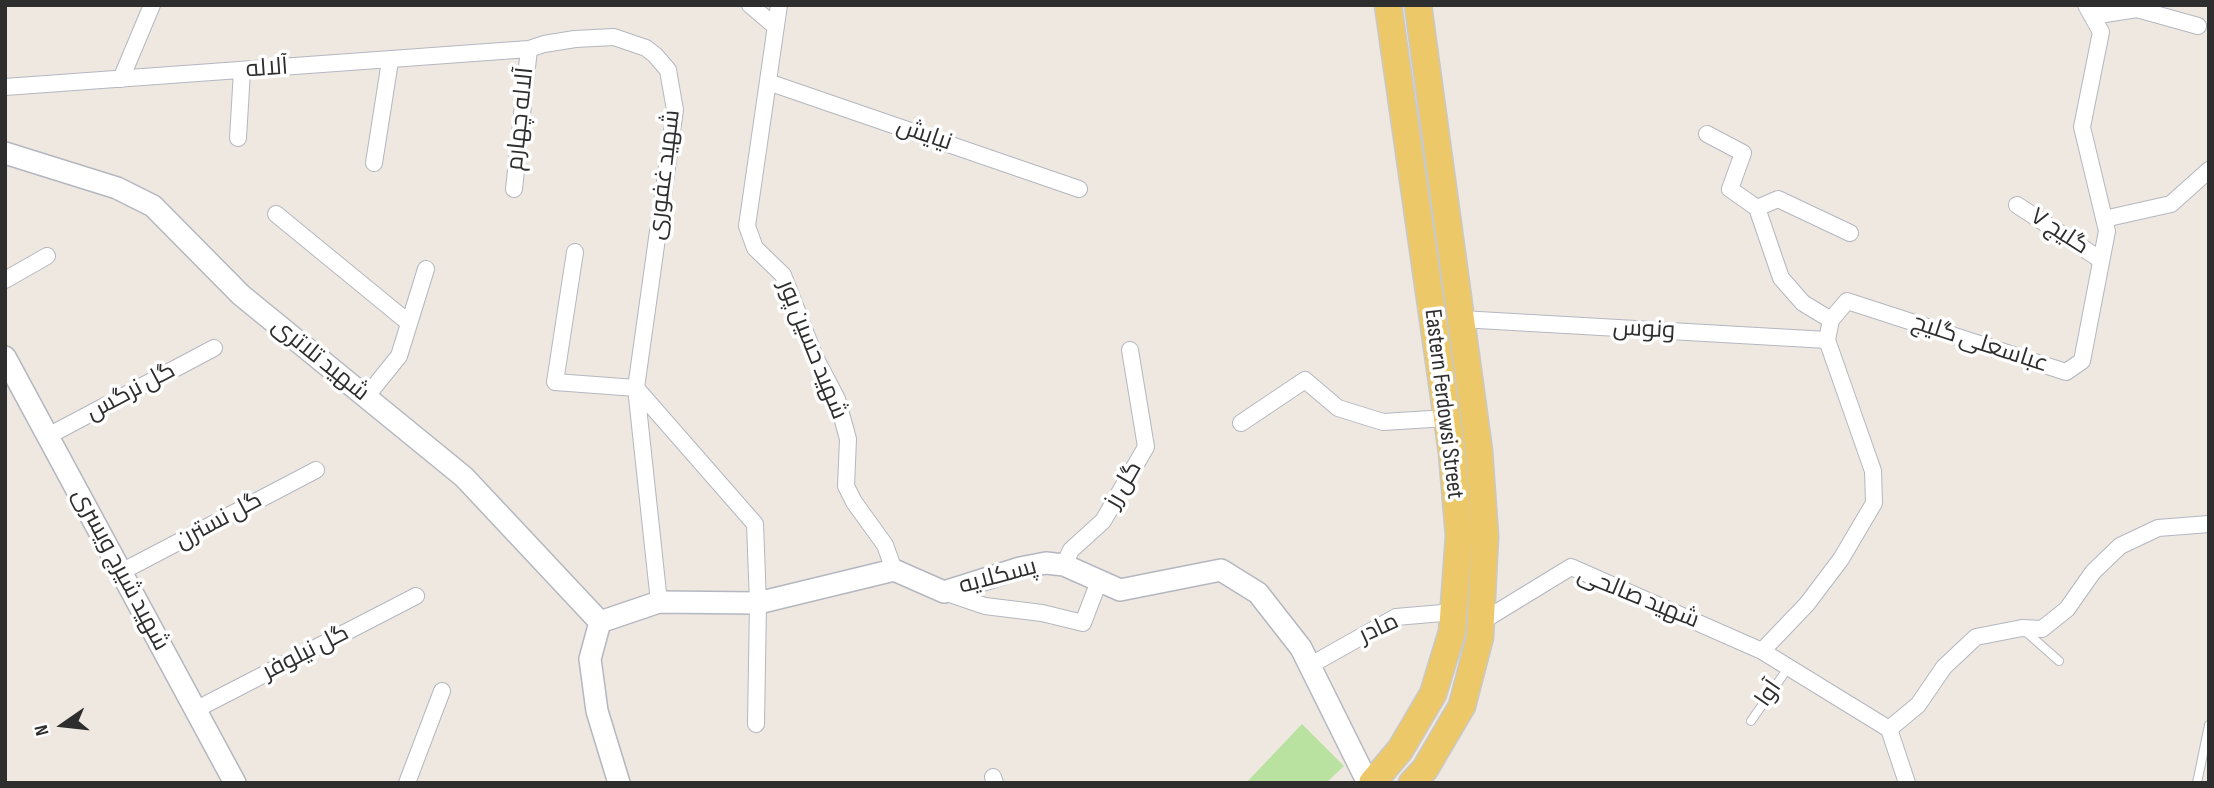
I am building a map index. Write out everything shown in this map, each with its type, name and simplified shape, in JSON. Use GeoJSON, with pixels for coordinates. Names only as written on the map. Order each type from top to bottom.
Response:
{"type":"FeatureCollection","features":[{"type":"Feature","properties":{"kind":"main road","name":"Eastern Ferdowsi Street"},"geometry":{"type":"LineString","coordinates":[[1370,783],[1400,750],[1433,694],[1452,632],[1460,536],[1447,418],[1388,5]]}},
{"type":"Feature","properties":{"kind":"main road","name":"Eastern Ferdowsi Street"},"geometry":{"type":"LineString","coordinates":[[1412,783],[1424,769],[1462,706],[1480,638],[1485,536],[1479,451],[1418,5]]}},
{"type":"Feature","properties":{"kind":"street"},"geometry":{"type":"LineString","coordinates":[[121,79],[152,5]]}},
{"type":"Feature","properties":{"kind":"street"},"geometry":{"type":"LineString","coordinates":[[750,5],[776,27]]}},
{"type":"Feature","properties":{"kind":"street","name":"شهید حسین پور"},"geometry":{"type":"LineString","coordinates":[[779,5],[747,226],[755,248],[783,275],[815,357],[836,399],[848,439],[846,486],[854,502],[885,545],[894,570]]}},
{"type":"Feature","properties":{"kind":"street"},"geometry":{"type":"LineString","coordinates":[[2089,11],[2138,7],[2198,26]]}},
{"type":"Feature","properties":{"kind":"street","name":"عباسعلی گلیج"},"geometry":{"type":"LineString","coordinates":[[1830,320],[1847,301],[2066,372],[2082,361],[2107,230],[2082,127],[2101,32],[2089,11]]}},
{"type":"Feature","properties":{"kind":"street","name":"شهید غفوری"},"geometry":{"type":"LineString","coordinates":[[529,49],[575,39],[614,37],[646,48],[668,70],[675,110],[636,388],[659,602]]}},
{"type":"Feature","properties":{"kind":"street","name":"آلاله"},"geometry":{"type":"LineString","coordinates":[[5,87],[529,49]]}},
{"type":"Feature","properties":{"kind":"street","name":"آلاله چهارم"},"geometry":{"type":"LineString","coordinates":[[514,190],[529,49]]}},
{"type":"Feature","properties":{"kind":"street"},"geometry":{"type":"LineString","coordinates":[[374,163],[390,61]]}},
{"type":"Feature","properties":{"kind":"street"},"geometry":{"type":"LineString","coordinates":[[238,138],[242,71]]}},
{"type":"Feature","properties":{"kind":"street","name":"نیایش"},"geometry":{"type":"LineString","coordinates":[[768,82],[1079,189]]}},
{"type":"Feature","properties":{"kind":"street"},"geometry":{"type":"LineString","coordinates":[[1707,134],[1743,153],[1730,189],[1757,208],[1781,278],[1803,303],[1830,320],[1827,340],[1873,471],[1874,503],[1841,559],[1807,604],[1762,651]]}},
{"type":"Feature","properties":{"kind":"street","name":"شهید تلاتری"},"geometry":{"type":"LineString","coordinates":[[5,153],[117,188],[153,206],[241,295],[464,477],[600,622]]}},
{"type":"Feature","properties":{"kind":"street"},"geometry":{"type":"LineString","coordinates":[[2104,219],[2171,204],[2209,170]]}},
{"type":"Feature","properties":{"kind":"street"},"geometry":{"type":"LineString","coordinates":[[1757,208],[1778,199],[1850,233]]}},
{"type":"Feature","properties":{"kind":"street","name":"گلیج ۷"},"geometry":{"type":"LineString","coordinates":[[2017,205],[2101,260]]}},
{"type":"Feature","properties":{"kind":"street"},"geometry":{"type":"LineString","coordinates":[[276,214],[409,323]]}},
{"type":"Feature","properties":{"kind":"street"},"geometry":{"type":"LineString","coordinates":[[575,252],[555,382],[636,388],[755,524],[758,603],[756,724]]}},
{"type":"Feature","properties":{"kind":"street"},"geometry":{"type":"LineString","coordinates":[[5,280],[47,256]]}},
{"type":"Feature","properties":{"kind":"street"},"geometry":{"type":"LineString","coordinates":[[366,397],[399,356],[426,269]]}},
{"type":"Feature","properties":{"kind":"street","name":"ونوس"},"geometry":{"type":"LineString","coordinates":[[1461,320],[1827,340]]}},
{"type":"Feature","properties":{"kind":"street","name":"گل نرگس"},"geometry":{"type":"LineString","coordinates":[[48,436],[214,348]]}},
{"type":"Feature","properties":{"kind":"street","name":"گل رز"},"geometry":{"type":"LineString","coordinates":[[1064,565],[1071,550],[1103,521],[1146,447],[1130,350]]}},
{"type":"Feature","properties":{"kind":"street","name":"شهید شیرج ویسری"},"geometry":{"type":"LineString","coordinates":[[5,357],[235,783]]}},
{"type":"Feature","properties":{"kind":"street"},"geometry":{"type":"LineString","coordinates":[[1241,423],[1305,380],[1338,408],[1382,422],[1447,418]]}},
{"type":"Feature","properties":{"kind":"street","name":"گل نسترن"},"geometry":{"type":"LineString","coordinates":[[121,572],[316,470]]}},
{"type":"Feature","properties":{"kind":"street"},"geometry":{"type":"LineString","coordinates":[[1906,783],[1889,729],[1918,705],[1944,667],[1976,637],[2022,628],[2042,629],[2067,609],[2093,572],[2120,546],[2158,528],[2209,524]]}},
{"type":"Feature","properties":{"kind":"street","name":"پسکلایه"},"geometry":{"type":"LineString","coordinates":[[894,570],[944,592],[1020,568],[1046,564],[1064,565],[1120,590],[1221,570],[1258,593],[1301,648],[1370,783]]}},
{"type":"Feature","properties":{"kind":"street","name":"شهید صالحی"},"geometry":{"type":"LineString","coordinates":[[1481,622],[1571,567],[1762,651],[1889,729]]}},
{"type":"Feature","properties":{"kind":"street"},"geometry":{"type":"LineString","coordinates":[[619,783],[597,710],[590,659],[600,622],[659,602],[758,603],[894,570]]}},
{"type":"Feature","properties":{"kind":"street"},"geometry":{"type":"LineString","coordinates":[[944,592],[985,606],[1042,613],[1083,623],[1099,581]]}},
{"type":"Feature","properties":{"kind":"street","name":"گل نیلوفر"},"geometry":{"type":"LineString","coordinates":[[195,710],[416,596]]}},
{"type":"Feature","properties":{"kind":"street","name":"مادر"},"geometry":{"type":"LineString","coordinates":[[1309,666],[1396,617],[1454,612]]}},
{"type":"Feature","properties":{"kind":"street"},"geometry":{"type":"LineString","coordinates":[[407,783],[442,691]]}},
{"type":"Feature","properties":{"kind":"lane"},"geometry":{"type":"LineString","coordinates":[[2022,628],[2059,661]]}},
{"type":"Feature","properties":{"kind":"lane","name":"آوا"},"geometry":{"type":"LineString","coordinates":[[1751,721],[1788,668]]}},
{"type":"Feature","properties":{"kind":"lane"},"geometry":{"type":"LineString","coordinates":[[2197,783],[2209,725]]}},
{"type":"Feature","properties":{"kind":"green space"},"geometry":{"type":"Polygon","coordinates":[[[1302,724],[1344,766],[1326,783],[1246,783],[1302,724]]]}}]}
